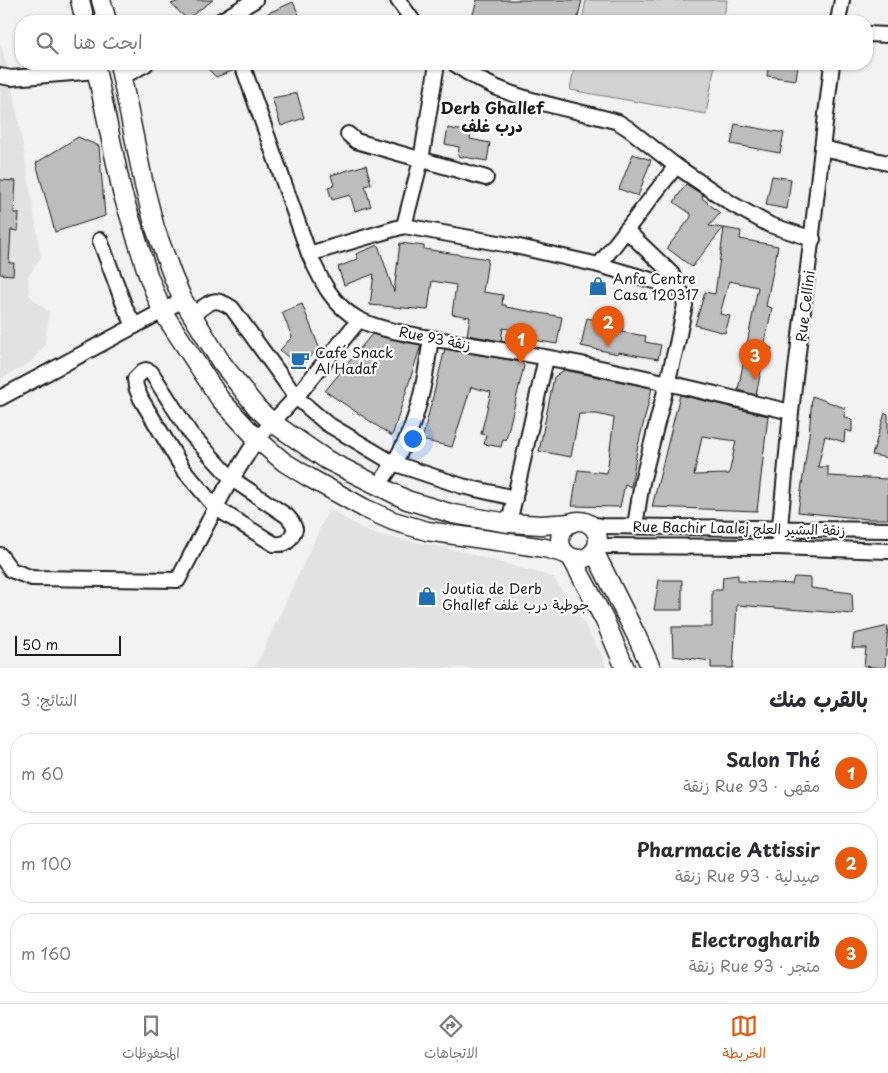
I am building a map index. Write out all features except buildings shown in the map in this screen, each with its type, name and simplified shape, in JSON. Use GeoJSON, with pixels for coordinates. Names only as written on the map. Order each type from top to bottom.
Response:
{"type":"FeatureCollection","features":[{"type":"Feature","properties":{"kind":"main road"},"geometry":{"type":"LineString","coordinates":[[80,0],[84,15]]}},
{"type":"Feature","properties":{"kind":"main road"},"geometry":{"type":"LineString","coordinates":[[100,0],[104,15]]}},
{"type":"Feature","properties":{"kind":"main road"},"geometry":{"type":"LineString","coordinates":[[97,70],[122,192],[145,266],[162,311],[220,398],[257,439],[284,462],[310,478],[364,508],[393,521],[427,531],[545,548],[583,558],[595,549]]}},
{"type":"Feature","properties":{"kind":"main road"},"geometry":{"type":"LineString","coordinates":[[121,70],[133,140],[155,228],[188,307],[221,362],[252,402],[274,423],[326,460],[378,487],[429,508],[509,523],[541,525],[577,521],[589,524],[597,534],[595,549],[651,668]]}},
{"type":"Feature","properties":{"kind":"main road"},"geometry":{"type":"LineString","coordinates":[[571,522],[562,531],[560,537],[562,549],[568,555],[605,621],[625,668]]}},
{"type":"Feature","properties":{"kind":"street"},"geometry":{"type":"LineString","coordinates":[[232,15],[255,0]]}},
{"type":"Feature","properties":{"kind":"street"},"geometry":{"type":"LineString","coordinates":[[398,0],[409,15]]}},
{"type":"Feature","properties":{"kind":"street"},"geometry":{"type":"LineString","coordinates":[[839,15],[842,0]]}},
{"type":"Feature","properties":{"kind":"street"},"geometry":{"type":"LineString","coordinates":[[873,34],[888,35]]}},
{"type":"Feature","properties":{"kind":"street"},"geometry":{"type":"LineString","coordinates":[[0,76],[11,78],[73,70]]}},
{"type":"Feature","properties":{"kind":"street","name":"Rue 93 زنقة"},"geometry":{"type":"LineString","coordinates":[[244,70],[309,254],[328,293],[342,308],[359,320],[397,332],[546,358],[667,382],[792,412]]}},
{"type":"Feature","properties":{"kind":"street"},"geometry":{"type":"LineString","coordinates":[[404,226],[421,160],[436,70]]}},
{"type":"Feature","properties":{"kind":"street"},"geometry":{"type":"LineString","coordinates":[[466,70],[504,90],[538,103],[618,122],[676,166],[752,215],[770,225],[813,239]]}},
{"type":"Feature","properties":{"kind":"street","name":"Rue Cellini"},"geometry":{"type":"LineString","coordinates":[[778,547],[831,70]]}},
{"type":"Feature","properties":{"kind":"street"},"geometry":{"type":"LineString","coordinates":[[348,134],[356,141],[486,178]]}},
{"type":"Feature","properties":{"kind":"street"},"geometry":{"type":"LineString","coordinates":[[822,148],[888,163]]}},
{"type":"Feature","properties":{"kind":"street"},"geometry":{"type":"LineString","coordinates":[[599,265],[676,166]]}},
{"type":"Feature","properties":{"kind":"street"},"geometry":{"type":"LineString","coordinates":[[309,254],[404,226],[515,246],[599,265],[675,287],[682,293],[685,305],[642,482],[635,526]]}},
{"type":"Feature","properties":{"kind":"street"},"geometry":{"type":"LineString","coordinates":[[626,230],[672,274],[675,287]]}},
{"type":"Feature","properties":{"kind":"street"},"geometry":{"type":"LineString","coordinates":[[100,240],[126,310],[135,326]]}},
{"type":"Feature","properties":{"kind":"street"},"geometry":{"type":"LineString","coordinates":[[0,398],[162,311],[215,300],[222,301],[232,308],[296,397],[326,423],[393,463],[462,486],[515,498]]}},
{"type":"Feature","properties":{"kind":"street"},"geometry":{"type":"LineString","coordinates":[[0,555],[11,570],[32,578],[178,580],[232,479],[257,439],[274,423],[359,320]]}},
{"type":"Feature","properties":{"kind":"street"},"geometry":{"type":"LineString","coordinates":[[378,487],[406,440],[414,420],[425,373],[430,338]]}},
{"type":"Feature","properties":{"kind":"street"},"geometry":{"type":"LineString","coordinates":[[509,523],[546,358]]}},
{"type":"Feature","properties":{"kind":"street"},"geometry":{"type":"LineString","coordinates":[[143,371],[151,372],[190,433],[232,479],[287,516],[295,529],[289,541],[283,544],[274,544],[216,508],[184,469],[141,399],[135,378],[143,371]]}},
{"type":"Feature","properties":{"kind":"street","name":"Rue Bachir Laalej زنقة البشير العلج"},"geometry":{"type":"LineString","coordinates":[[589,524],[888,530]]}},
{"type":"Feature","properties":{"kind":"street","name":"Rue Bachir Laalej زنقة البشير العلج"},"geometry":{"type":"LineString","coordinates":[[595,549],[778,547],[888,551]]}},
{"type":"Feature","properties":{"kind":"shaded area"},"geometry":{"type":"Polygon","coordinates":[[[586,0],[727,0],[724,15],[583,15],[586,0]]]}},
{"type":"Feature","properties":{"kind":"shaded area"},"geometry":{"type":"Polygon","coordinates":[[[0,42],[11,78],[41,257],[28,277],[29,295],[49,312],[45,344],[42,349],[30,363],[0,379],[0,42]]]}},
{"type":"Feature","properties":{"kind":"shaded area"},"geometry":{"type":"Polygon","coordinates":[[[574,70],[714,70],[706,114],[570,90],[574,70]]]}},
{"type":"Feature","properties":{"kind":"shaded area","name":"Joutia de Derb Ghallef جوطية درب غلف"},"geometry":{"type":"Polygon","coordinates":[[[329,509],[370,533],[464,552],[553,577],[579,615],[603,657],[606,668],[240,668],[256,666],[329,509]]]}},
{"type":"Feature","properties":{"kind":"place","name":"Anfa Centre Casa 120317"},"geometry":{"type":"Point","coordinates":[598,286]}},
{"type":"Feature","properties":{"kind":"place","name":"Pharmacie Attissir"},"geometry":{"type":"Point","coordinates":[608,347]}},
{"type":"Feature","properties":{"kind":"place","name":"Café Snack Al Hadaf"},"geometry":{"type":"Point","coordinates":[300,360]}},
{"type":"Feature","properties":{"kind":"place","name":"Salon Thé"},"geometry":{"type":"Point","coordinates":[521,364]}},
{"type":"Feature","properties":{"kind":"place","name":"Electrogharib"},"geometry":{"type":"Point","coordinates":[755,380]}},
{"type":"Feature","properties":{"kind":"place","name":"Joutia de Derb Ghallef جوطية درب غلف"},"geometry":{"type":"Point","coordinates":[427,596]}},
{"type":"Feature","properties":{"kind":"district","name":"Derb Ghallef درب غلف"},"geometry":{"type":"Point","coordinates":[492,116]}}]}
